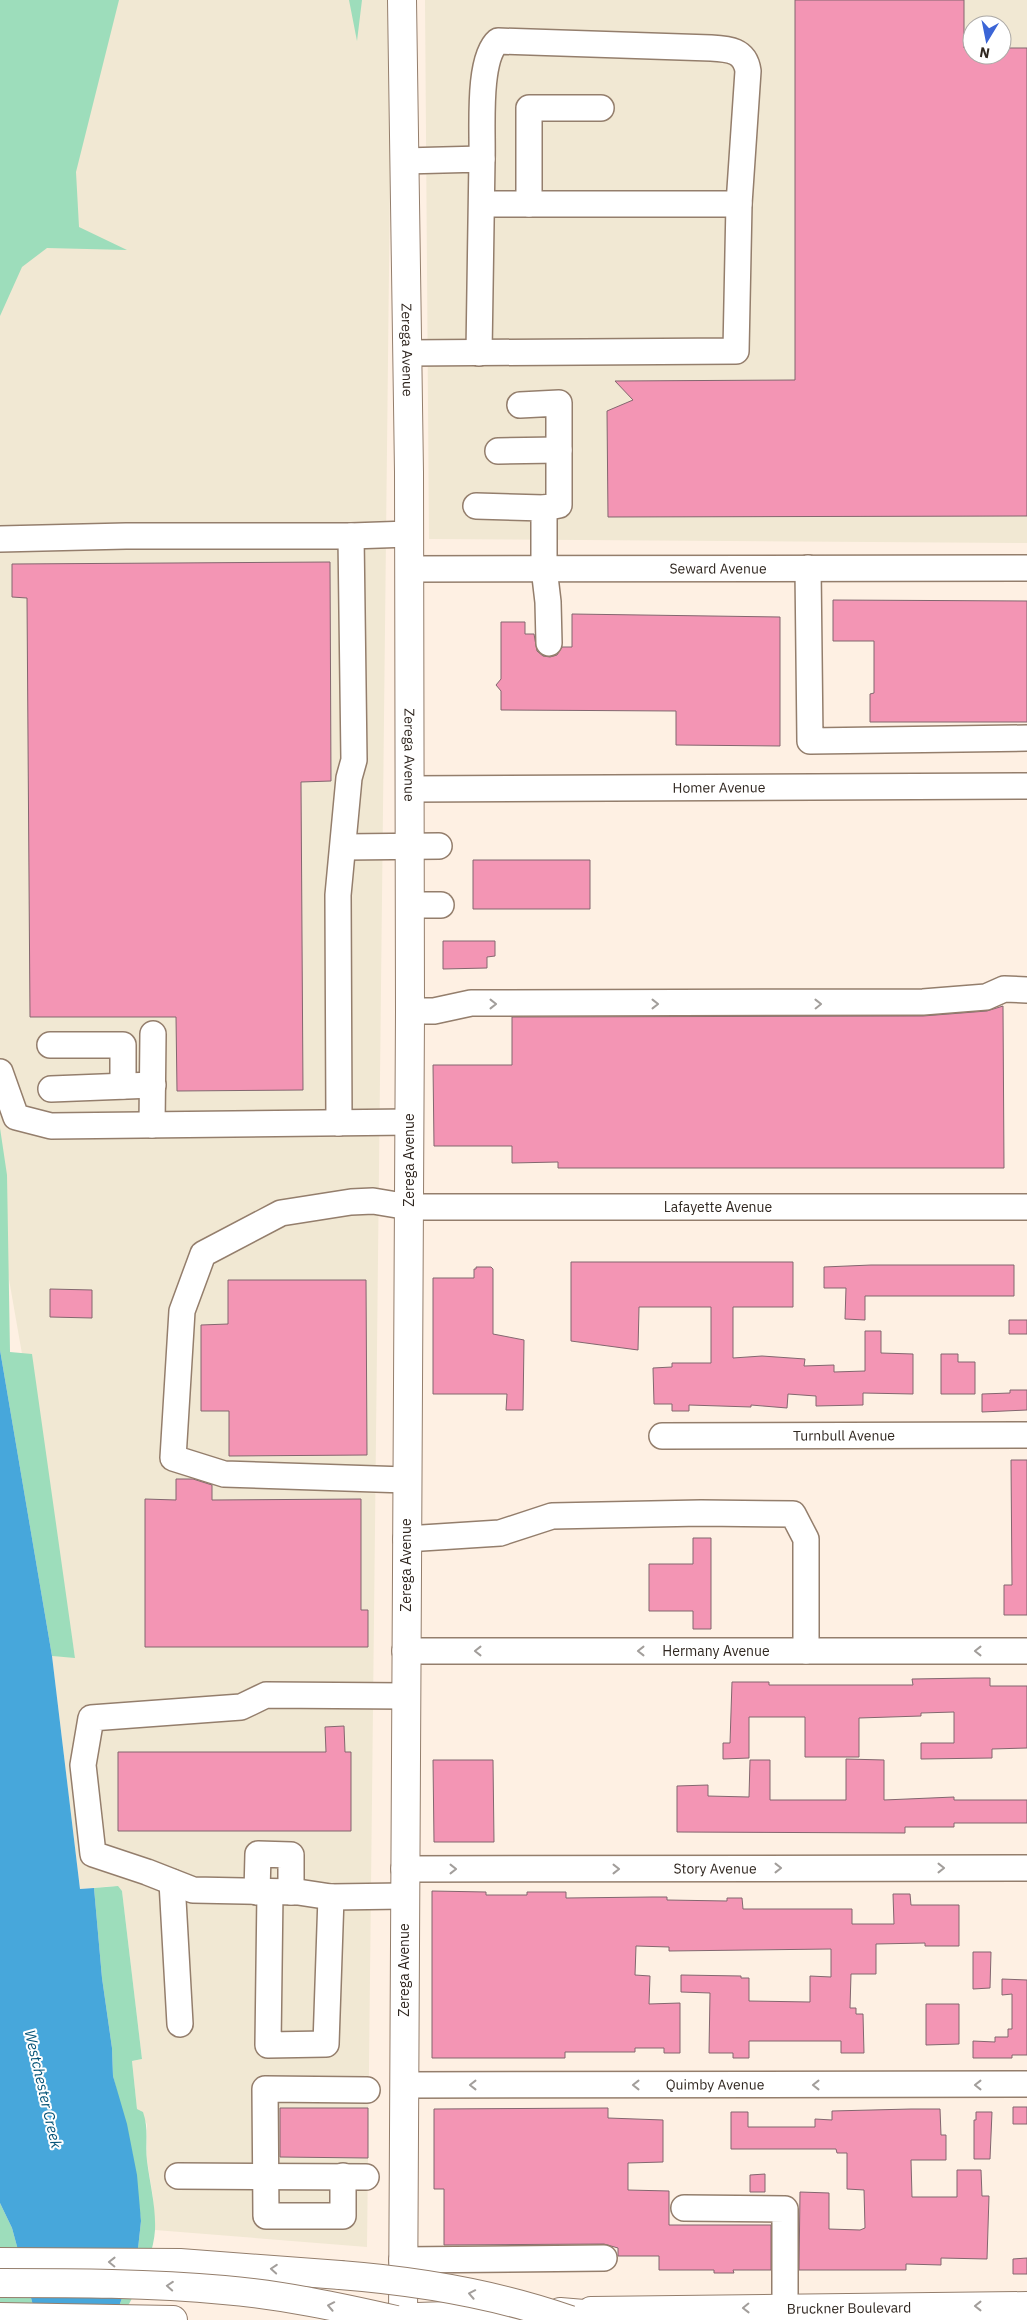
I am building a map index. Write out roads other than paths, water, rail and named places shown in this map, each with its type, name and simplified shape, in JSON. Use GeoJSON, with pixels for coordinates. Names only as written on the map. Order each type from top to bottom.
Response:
{"type":"FeatureCollection","features":[{"type":"Feature","properties":{"kind":"main road","name":"Zerega Avenue"},"geometry":{"type":"LineString","coordinates":[[401,2319],[402,2260],[373,2177],[388,2089],[404,1896],[410,1122],[410,789],[409,534],[402,0]]}},
{"type":"Feature","properties":{"kind":"main road"},"geometry":{"type":"LineString","coordinates":[[0,2262],[194,2264],[357,2276],[479,2295],[565,2316],[590,2314],[618,2320]]}},
{"type":"Feature","properties":{"kind":"main road"},"geometry":{"type":"LineString","coordinates":[[0,2283],[128,2284],[217,2289],[314,2303],[401,2319]]}},
{"type":"Feature","properties":{"kind":"main road","name":"Bruckner Boulevard"},"geometry":{"type":"LineString","coordinates":[[370,2320],[565,2316],[785,2308],[1027,2306]]}},
{"type":"Feature","properties":{"kind":"main road"},"geometry":{"type":"LineString","coordinates":[[0,2318],[174,2320]]}},
{"type":"Feature","properties":{"kind":"street"},"geometry":{"type":"LineString","coordinates":[[406,353],[479,353],[736,351],[739,204],[748,71],[743,57],[732,50],[534,41],[498,41],[492,46],[486,62],[482,159],[479,353]]}},
{"type":"Feature","properties":{"kind":"street"},"geometry":{"type":"LineString","coordinates":[[529,204],[530,108],[600,108]]}},
{"type":"Feature","properties":{"kind":"street"},"geometry":{"type":"LineString","coordinates":[[404,160],[482,159]]}},
{"type":"Feature","properties":{"kind":"street"},"geometry":{"type":"LineString","coordinates":[[482,204],[739,204]]}},
{"type":"Feature","properties":{"kind":"street"},"geometry":{"type":"LineString","coordinates":[[476,506],[544,508],[558,505],[559,403],[520,405]]}},
{"type":"Feature","properties":{"kind":"street"},"geometry":{"type":"LineString","coordinates":[[498,451],[559,450]]}},
{"type":"Feature","properties":{"kind":"street"},"geometry":{"type":"LineString","coordinates":[[544,508],[544,568],[548,602],[549,643]]}},
{"type":"Feature","properties":{"kind":"street"},"geometry":{"type":"LineString","coordinates":[[0,540],[126,536],[351,536],[409,534]]}},
{"type":"Feature","properties":{"kind":"street"},"geometry":{"type":"LineString","coordinates":[[339,1123],[338,895],[349,778],[354,760],[351,536]]}},
{"type":"Feature","properties":{"kind":"street"},"geometry":{"type":"LineString","coordinates":[[808,568],[810,741],[1027,738]]}},
{"type":"Feature","properties":{"kind":"street","name":"Seward Avenue"},"geometry":{"type":"LineString","coordinates":[[409,569],[1027,568]]}},
{"type":"Feature","properties":{"kind":"street","name":"Homer Avenue"},"geometry":{"type":"LineString","coordinates":[[410,789],[1027,786]]}},
{"type":"Feature","properties":{"kind":"street"},"geometry":{"type":"LineString","coordinates":[[344,847],[439,846]]}},
{"type":"Feature","properties":{"kind":"street"},"geometry":{"type":"LineString","coordinates":[[410,905],[441,905]]}},
{"type":"Feature","properties":{"kind":"street"},"geometry":{"type":"LineString","coordinates":[[410,1011],[445,1010],[471,1003],[810,1004],[923,1002],[986,997],[1004,989],[1027,990]]}},
{"type":"Feature","properties":{"kind":"street"},"geometry":{"type":"LineString","coordinates":[[152,1125],[153,1034]]}},
{"type":"Feature","properties":{"kind":"street"},"geometry":{"type":"LineString","coordinates":[[50,1045],[123,1045],[123,1086]]}},
{"type":"Feature","properties":{"kind":"street"},"geometry":{"type":"LineString","coordinates":[[0,1072],[16,1117],[51,1126],[410,1122]]}},
{"type":"Feature","properties":{"kind":"street"},"geometry":{"type":"LineString","coordinates":[[51,1089],[153,1085]]}},
{"type":"Feature","properties":{"kind":"street","name":"Lafayette Avenue"},"geometry":{"type":"LineString","coordinates":[[406,1480],[224,1474],[174,1458],[182,1311],[203,1254],[281,1213],[351,1202],[373,1201],[409,1207],[1027,1207]]}},
{"type":"Feature","properties":{"kind":"street","name":"Turnbull Avenue"},"geometry":{"type":"LineString","coordinates":[[662,1436],[1027,1435]]}},
{"type":"Feature","properties":{"kind":"street"},"geometry":{"type":"LineString","coordinates":[[406,1539],[500,1533],[552,1516],[701,1513],[793,1514],[806,1539],[806,1651]]}},
{"type":"Feature","properties":{"kind":"street","name":"Hermany Avenue"},"geometry":{"type":"LineString","coordinates":[[406,1651],[1027,1651]]}},
{"type":"Feature","properties":{"kind":"street"},"geometry":{"type":"LineString","coordinates":[[404,1896],[331,1898],[272,1892],[193,1890],[93,1854],[83,1765],[90,1718],[241,1707],[266,1695],[405,1696]]}},
{"type":"Feature","properties":{"kind":"street","name":"Story Avenue"},"geometry":{"type":"LineString","coordinates":[[404,1869],[1027,1868]]}},
{"type":"Feature","properties":{"kind":"street"},"geometry":{"type":"LineString","coordinates":[[172,1882],[180,2024]]}},
{"type":"Feature","properties":{"kind":"street"},"geometry":{"type":"LineString","coordinates":[[272,1892],[268,2044],[326,2044],[331,1898]]}},
{"type":"Feature","properties":{"kind":"street","name":"Quimby Avenue"},"geometry":{"type":"LineString","coordinates":[[266,2176],[265,2089],[1027,2084]]}},
{"type":"Feature","properties":{"kind":"street"},"geometry":{"type":"LineString","coordinates":[[178,2176],[373,2177]]}},
{"type":"Feature","properties":{"kind":"street"},"geometry":{"type":"LineString","coordinates":[[266,2176],[266,2216],[343,2216],[373,2177]]}},
{"type":"Feature","properties":{"kind":"street"},"geometry":{"type":"LineString","coordinates":[[684,2208],[785,2209],[785,2308]]}},
{"type":"Feature","properties":{"kind":"street"},"geometry":{"type":"LineString","coordinates":[[402,2260],[604,2258]]}},
{"type":"Feature","properties":{"kind":"water","name":"Westchester Creek"},"geometry":{"type":"Polygon","coordinates":[[[0,1350],[52,1656],[80,1889],[94,1888],[102,1978],[112,2048],[113,2076],[127,2124],[137,2175],[141,2221],[137,2258],[118,2309],[37,2320],[12,2228],[0,2203],[0,1350]]]}}]}
